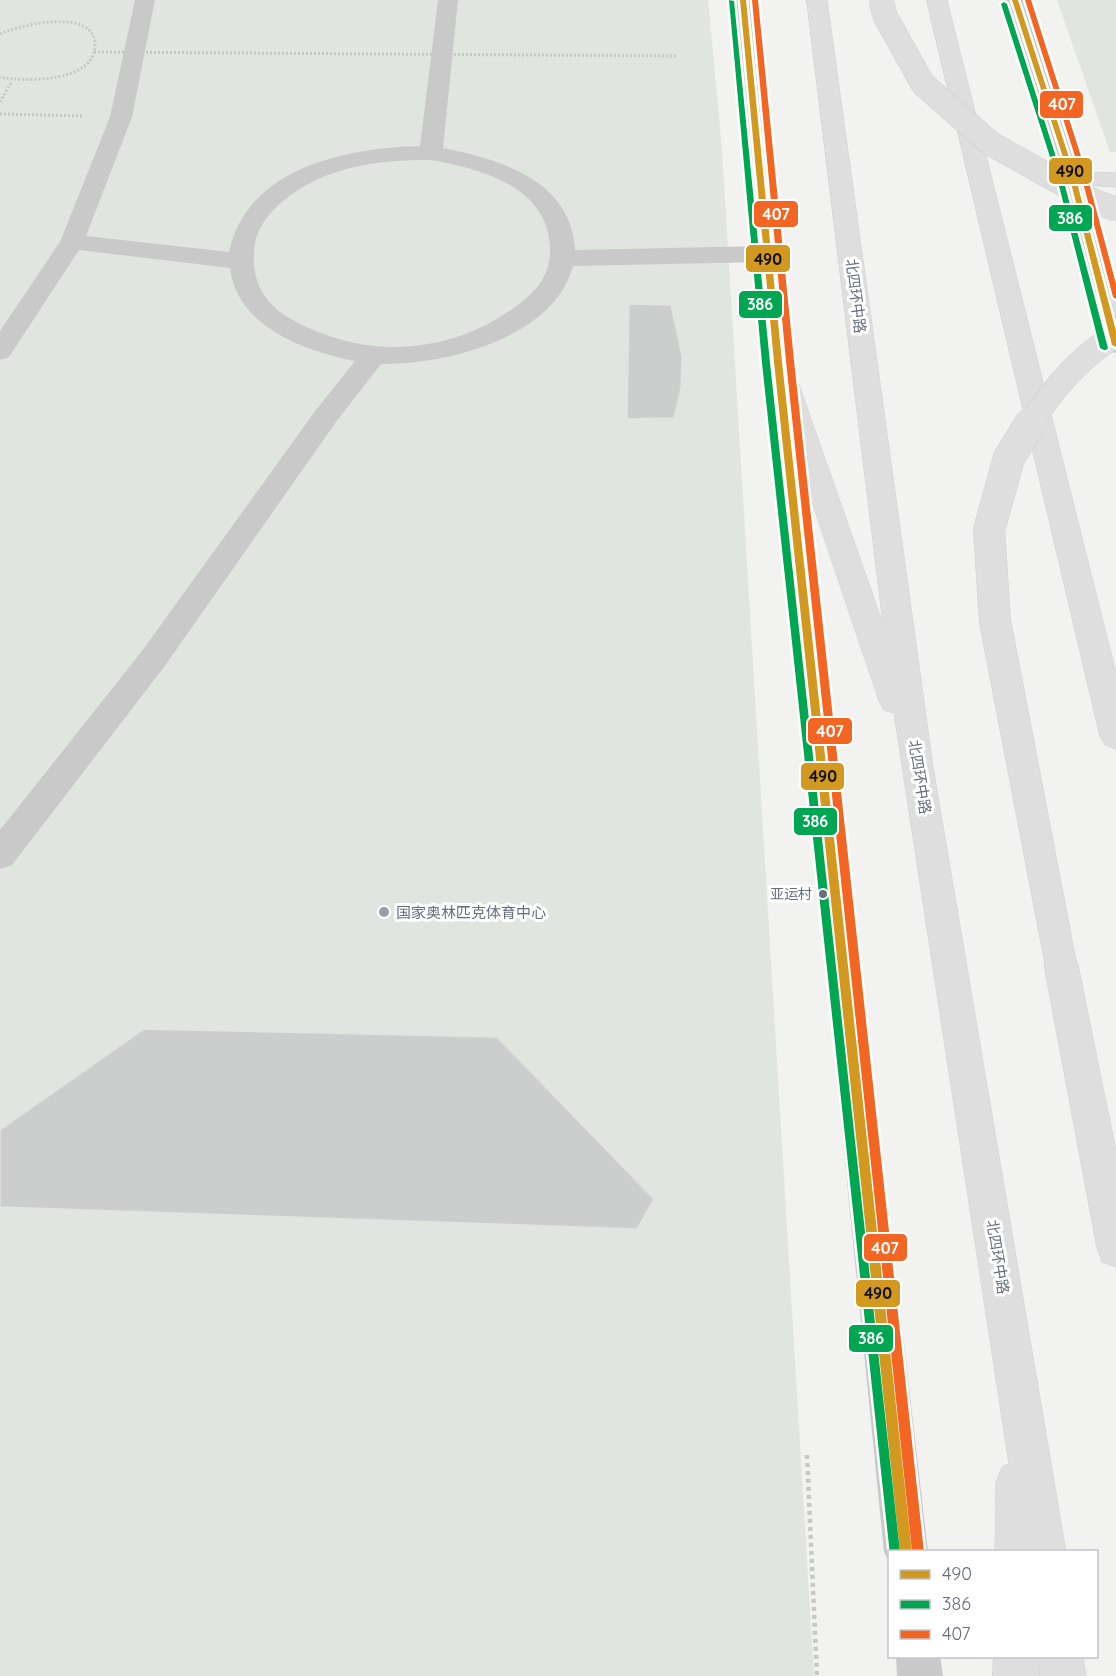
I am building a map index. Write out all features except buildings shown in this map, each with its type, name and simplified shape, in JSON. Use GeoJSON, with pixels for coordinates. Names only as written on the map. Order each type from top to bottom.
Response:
{"type":"FeatureCollection","features":[{"type":"Feature","properties":{"kind":"main road","name":"北四环中路"},"geometry":{"type":"LineString","coordinates":[[817,0],[917,767],[1044,1550]]}},
{"type":"Feature","properties":{"kind":"main road"},"geometry":{"type":"LineString","coordinates":[[881,0],[885,16],[923,84],[990,143],[1095,202],[1116,209]]}},
{"type":"Feature","properties":{"kind":"main road"},"geometry":{"type":"LineString","coordinates":[[937,0],[1116,736]]}},
{"type":"Feature","properties":{"kind":"main road"},"geometry":{"type":"LineString","coordinates":[[1073,179],[1116,180]]}},
{"type":"Feature","properties":{"kind":"main road"},"geometry":{"type":"LineString","coordinates":[[1113,316],[1093,349],[1047,397],[1009,458],[989,530],[995,621],[1116,1248]]}},
{"type":"Feature","properties":{"kind":"main road"},"geometry":{"type":"LineString","coordinates":[[778,362],[917,767]]}},
{"type":"Feature","properties":{"kind":"main road"},"geometry":{"type":"LineString","coordinates":[[1017,1550],[1018,1382]]}},
{"type":"Feature","properties":{"kind":"main road"},"geometry":{"type":"LineString","coordinates":[[1016,1658],[1016,1676]]}},
{"type":"Feature","properties":{"kind":"main road"},"geometry":{"type":"LineString","coordinates":[[1060,1658],[1063,1676]]}},
{"type":"Feature","properties":{"kind":"street"},"geometry":{"type":"LineString","coordinates":[[0,351],[72,242],[121,117],[145,0]]}},
{"type":"Feature","properties":{"kind":"street"},"geometry":{"type":"LineString","coordinates":[[431,153],[448,0]]}},
{"type":"Feature","properties":{"kind":"street"},"geometry":{"type":"LineString","coordinates":[[743,0],[778,362],[906,1550]]}},
{"type":"Feature","properties":{"kind":"street"},"geometry":{"type":"LineString","coordinates":[[1015,0],[1073,179],[1113,316],[1116,345]]}},
{"type":"Feature","properties":{"kind":"street"},"geometry":{"type":"LineString","coordinates":[[431,153],[475,161],[514,176],[544,199],[561,227],[564,258],[550,290],[521,318],[479,340],[428,353],[374,355],[320,344],[277,323],[249,294],[239,261],[245,230],[266,202],[298,179],[350,160],[384,154],[431,153]]}},
{"type":"Feature","properties":{"kind":"street"},"geometry":{"type":"LineString","coordinates":[[72,242],[239,261]]}},
{"type":"Feature","properties":{"kind":"street"},"geometry":{"type":"LineString","coordinates":[[564,258],[768,254]]}},
{"type":"Feature","properties":{"kind":"street"},"geometry":{"type":"LineString","coordinates":[[0,855],[153,659],[319,426],[374,355]]}},
{"type":"Feature","properties":{"kind":"street"},"geometry":{"type":"LineString","coordinates":[[918,1658],[920,1676]]}},
{"type":"Feature","properties":{"kind":"path"},"geometry":{"type":"LineString","coordinates":[[0,34],[24,24],[62,21],[78,25],[89,32],[95,42],[94,52],[88,61],[63,76],[28,82],[12,81],[0,77]]}},
{"type":"Feature","properties":{"kind":"path"},"geometry":{"type":"LineString","coordinates":[[94,52],[677,56]]}},
{"type":"Feature","properties":{"kind":"path"},"geometry":{"type":"LineString","coordinates":[[0,102],[12,81]]}},
{"type":"Feature","properties":{"kind":"path"},"geometry":{"type":"LineString","coordinates":[[0,114],[121,117]]}},
{"type":"Feature","properties":{"kind":"path"},"geometry":{"type":"LineString","coordinates":[[807,1455],[817,1676]]}},
{"type":"Feature","properties":{"kind":"shaded area","name":"国家奥林匹克体育中心"},"geometry":{"type":"Polygon","coordinates":[[[0,0],[708,0],[722,149],[814,1676],[0,1676],[0,0]]]}},
{"type":"Feature","properties":{"kind":"shaded area"},"geometry":{"type":"Polygon","coordinates":[[[1057,0],[1116,0],[1116,152],[1110,152],[1057,0]]]}},
{"type":"Feature","properties":{"kind":"transit line","name":"490"},"geometry":{"type":"LineString","coordinates":[[743,0],[778,362],[906,1550]]}},
{"type":"Feature","properties":{"kind":"transit line","name":"407"},"geometry":{"type":"LineString","coordinates":[[755,0],[790,361],[918,1550]]}},
{"type":"Feature","properties":{"kind":"transit line","name":"490"},"geometry":{"type":"LineString","coordinates":[[1015,0],[1073,179],[1116,345]]}},
{"type":"Feature","properties":{"kind":"transit line","name":"407"},"geometry":{"type":"LineString","coordinates":[[1028,0],[1084,175],[1116,297]]}},
{"type":"Feature","properties":{"kind":"transit line","name":"386"},"geometry":{"type":"LineString","coordinates":[[731,1],[766,363],[894,1550]]}},
{"type":"Feature","properties":{"kind":"transit line","name":"386"},"geometry":{"type":"LineString","coordinates":[[1004,4],[1061,182],[1104,348]]}},
{"type":"Feature","properties":{"kind":"place","name":"亚运村"},"geometry":{"type":"Point","coordinates":[823,894]}},
{"type":"Feature","properties":{"kind":"place","name":"国家奥林匹克体育中心"},"geometry":{"type":"Point","coordinates":[384,912]}}]}
